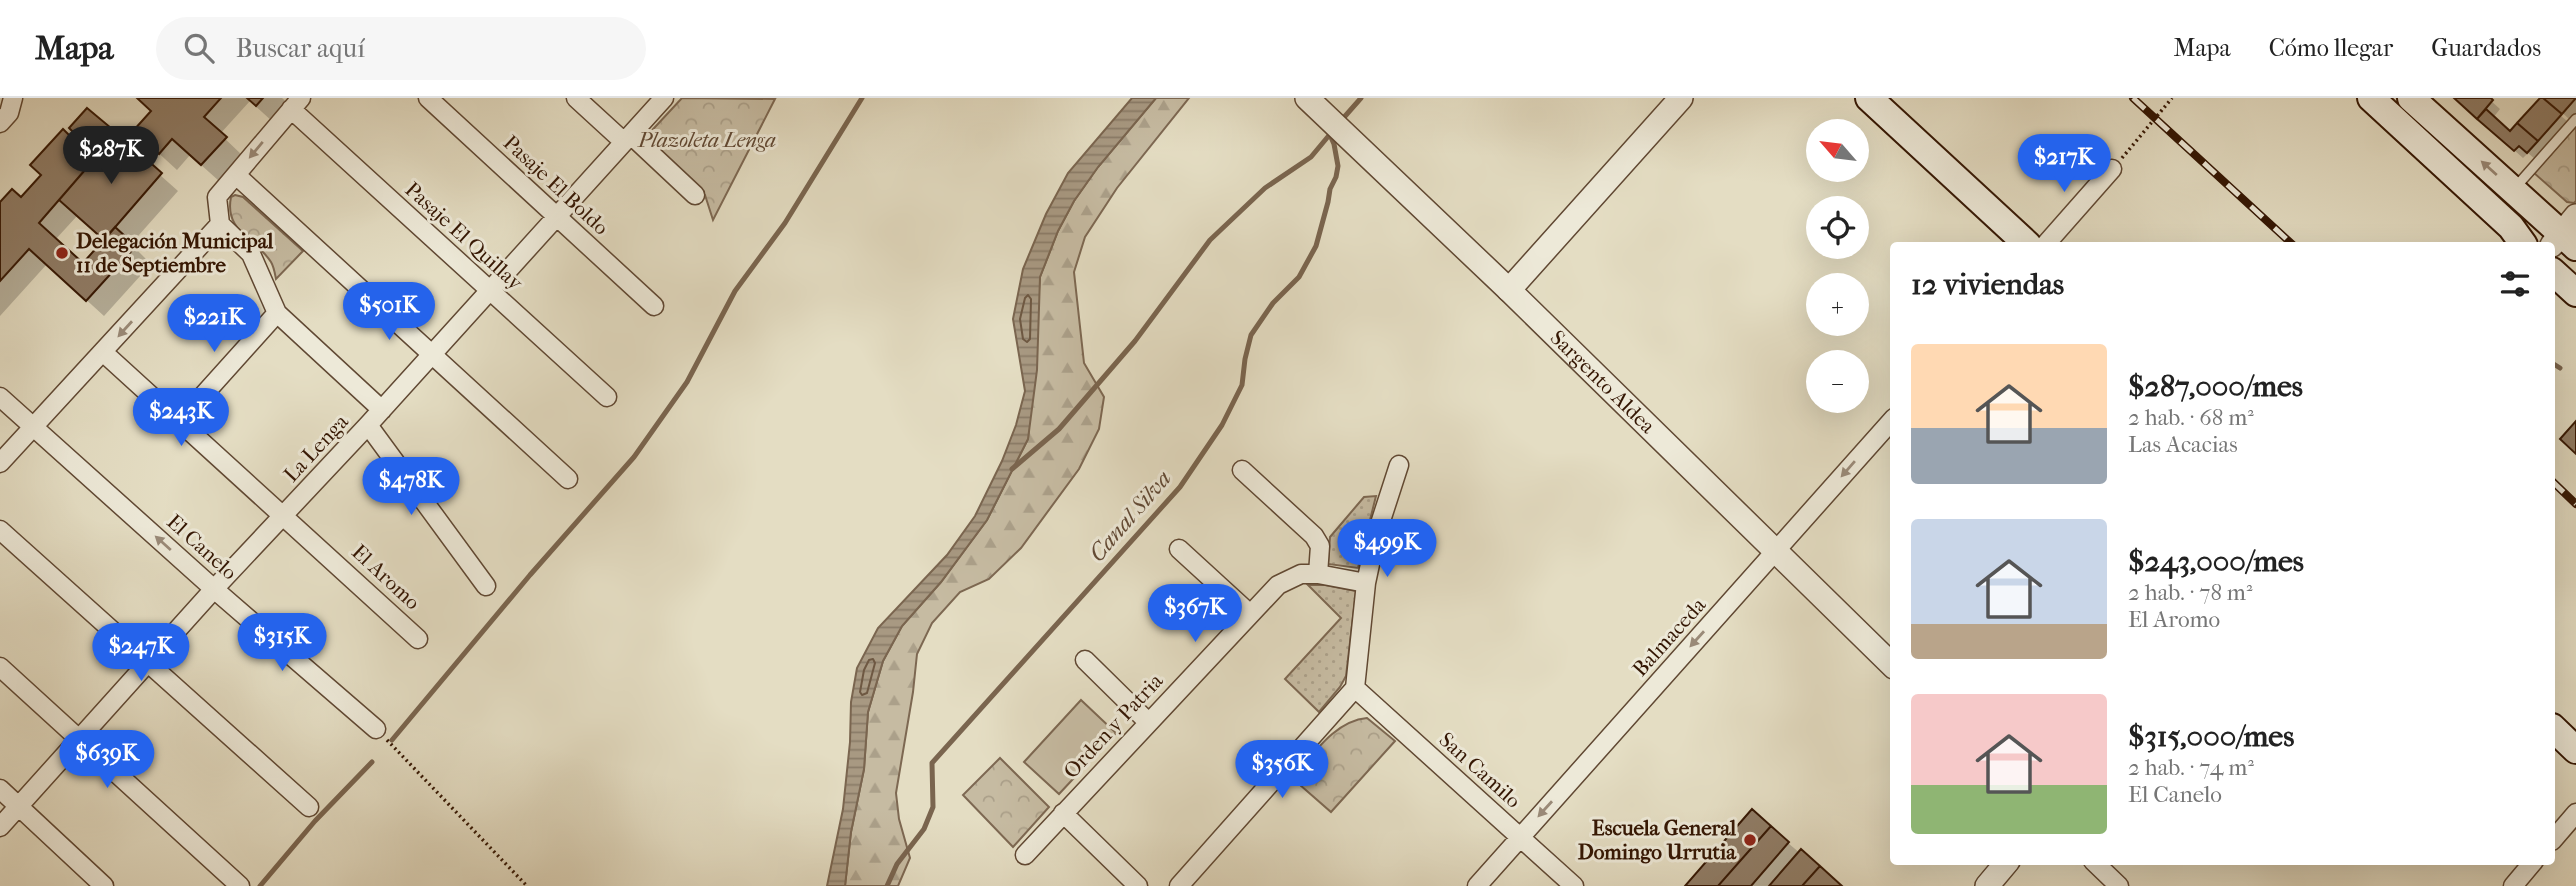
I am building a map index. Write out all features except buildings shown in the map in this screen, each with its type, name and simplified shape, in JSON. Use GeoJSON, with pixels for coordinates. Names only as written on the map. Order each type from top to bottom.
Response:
{"type":"FeatureCollection","features":[{"type":"Feature","properties":{"kind":"main road"},"geometry":{"type":"LineString","coordinates":[[1869,98],[2025,242]]}},
{"type":"Feature","properties":{"kind":"main road"},"geometry":{"type":"LineString","coordinates":[[2371,98],[2511,227],[2522,242]]}},
{"type":"Feature","properties":{"kind":"main road"},"geometry":{"type":"LineString","coordinates":[[2411,98],[2566,235]]}},
{"type":"Feature","properties":{"kind":"main road"},"geometry":{"type":"LineString","coordinates":[[2555,274],[2576,293]]}},
{"type":"Feature","properties":{"kind":"main road"},"geometry":{"type":"LineString","coordinates":[[2555,730],[2576,750]]}},
{"type":"Feature","properties":{"kind":"street"},"geometry":{"type":"LineString","coordinates":[[0,123],[9,113],[13,98]]}},
{"type":"Feature","properties":{"kind":"street","name":"Pasaje El Boldo"},"geometry":{"type":"LineString","coordinates":[[428,98],[654,306]]}},
{"type":"Feature","properties":{"kind":"street"},"geometry":{"type":"LineString","coordinates":[[576,98],[695,195]]}},
{"type":"Feature","properties":{"kind":"street","name":"La Lenga"},"geometry":{"type":"LineString","coordinates":[[0,827],[664,98]]}},
{"type":"Feature","properties":{"kind":"street","name":"Sargento Aldea"},"geometry":{"type":"LineString","coordinates":[[1307,98],[1509,290],[1890,663]]}},
{"type":"Feature","properties":{"kind":"street"},"geometry":{"type":"LineString","coordinates":[[1509,290],[1681,98]]}},
{"type":"Feature","properties":{"kind":"street"},"geometry":{"type":"LineString","coordinates":[[296,104],[217,197],[220,224],[251,254],[277,313],[382,410]]}},
{"type":"Feature","properties":{"kind":"street","name":"Pasaje El Quillay"},"geometry":{"type":"LineString","coordinates":[[296,104],[607,397]]}},
{"type":"Feature","properties":{"kind":"street"},"geometry":{"type":"LineString","coordinates":[[2049,242],[2112,169]]}},
{"type":"Feature","properties":{"kind":"street"},"geometry":{"type":"LineString","coordinates":[[236,175],[568,479]]}},
{"type":"Feature","properties":{"kind":"street"},"geometry":{"type":"LineString","coordinates":[[0,463],[220,224]]}},
{"type":"Feature","properties":{"kind":"street"},"geometry":{"type":"LineString","coordinates":[[180,421],[277,313]]}},
{"type":"Feature","properties":{"kind":"street","name":"El Aromo"},"geometry":{"type":"LineString","coordinates":[[104,352],[418,639]]}},
{"type":"Feature","properties":{"kind":"street","name":"El Canelo"},"geometry":{"type":"LineString","coordinates":[[0,397],[214,589],[376,729]]}},
{"type":"Feature","properties":{"kind":"street","name":"Balmaceda"},"geometry":{"type":"LineString","coordinates":[[1477,886],[1890,423]]}},
{"type":"Feature","properties":{"kind":"street"},"geometry":{"type":"LineString","coordinates":[[368,425],[486,586]]}},
{"type":"Feature","properties":{"kind":"street"},"geometry":{"type":"LineString","coordinates":[[1180,886],[1355,688],[1366,583],[1376,536],[1399,465]]}},
{"type":"Feature","properties":{"kind":"street"},"geometry":{"type":"LineString","coordinates":[[1242,470],[1314,536],[1320,547],[1318,574]]}},
{"type":"Feature","properties":{"kind":"street"},"geometry":{"type":"LineString","coordinates":[[0,530],[309,807]]}},
{"type":"Feature","properties":{"kind":"street"},"geometry":{"type":"LineString","coordinates":[[1179,549],[1250,614]]}},
{"type":"Feature","properties":{"kind":"street","name":"Orden y Patria"},"geometry":{"type":"LineString","coordinates":[[1025,855],[1278,585],[1301,574],[1318,574],[1366,583]]}},
{"type":"Feature","properties":{"kind":"street"},"geometry":{"type":"LineString","coordinates":[[1085,660],[1148,722]]}},
{"type":"Feature","properties":{"kind":"street"},"geometry":{"type":"LineString","coordinates":[[0,667],[240,886]]}},
{"type":"Feature","properties":{"kind":"street","name":"San Camilo"},"geometry":{"type":"LineString","coordinates":[[1355,688],[1574,886]]}},
{"type":"Feature","properties":{"kind":"street"},"geometry":{"type":"LineString","coordinates":[[0,789],[104,886]]}},
{"type":"Feature","properties":{"kind":"street"},"geometry":{"type":"LineString","coordinates":[[1063,813],[1138,886]]}},
{"type":"Feature","properties":{"kind":"street"},"geometry":{"type":"LineString","coordinates":[[2555,838],[2576,813]]}},
{"type":"Feature","properties":{"kind":"street"},"geometry":{"type":"LineString","coordinates":[[1987,886],[2005,865]]}},
{"type":"Feature","properties":{"kind":"street"},"geometry":{"type":"LineString","coordinates":[[2097,865],[2119,886]]}},
{"type":"Feature","properties":{"kind":"street"},"geometry":{"type":"LineString","coordinates":[[2512,886],[2530,865]]}},
{"type":"Feature","properties":{"kind":"lane"},"geometry":{"type":"LineString","coordinates":[[2512,190],[2576,120]]}},
{"type":"Feature","properties":{"kind":"path"},"geometry":{"type":"LineString","coordinates":[[2112,169],[2172,98]]}},
{"type":"Feature","properties":{"kind":"path"},"geometry":{"type":"LineString","coordinates":[[376,729],[527,886]]}},
{"type":"Feature","properties":{"kind":"green space","name":"Plazoleta Lenga"},"geometry":{"type":"Polygon","coordinates":[[[682,98],[775,99],[713,220],[705,195],[643,140],[682,98]]]}},
{"type":"Feature","properties":{"kind":"green space"},"geometry":{"type":"Polygon","coordinates":[[[1156,98],[1189,98],[1117,188],[1085,237],[1074,272],[1084,363],[1104,397],[1099,429],[1079,469],[1021,548],[989,579],[960,592],[932,623],[917,654],[896,793],[899,819],[910,858],[898,886],[845,886],[851,832],[864,769],[868,712],[883,661],[902,626],[941,582],[987,520],[1028,439],[1040,277],[1058,231],[1074,201],[1098,167],[1156,98]]]}},
{"type":"Feature","properties":{"kind":"green space"},"geometry":{"type":"Polygon","coordinates":[[[2576,126],[2574,203],[2567,202],[2534,173],[2576,126]]]}},
{"type":"Feature","properties":{"kind":"green space"},"geometry":{"type":"Polygon","coordinates":[[[231,197],[243,197],[303,251],[276,279],[271,262],[232,219],[231,197]]]}},
{"type":"Feature","properties":{"kind":"green space"},"geometry":{"type":"Polygon","coordinates":[[[1376,496],[1358,568],[1328,564],[1330,537],[1364,497],[1376,496]]]}},
{"type":"Feature","properties":{"kind":"green space"},"geometry":{"type":"Polygon","coordinates":[[[1308,585],[1325,585],[1356,591],[1346,676],[1319,712],[1285,679],[1341,618],[1308,585]]]}},
{"type":"Feature","properties":{"kind":"green space"},"geometry":{"type":"Polygon","coordinates":[[[1081,700],[1116,733],[1059,794],[1024,762],[1081,700]]]}},
{"type":"Feature","properties":{"kind":"green space"},"geometry":{"type":"Polygon","coordinates":[[[1367,718],[1395,741],[1331,812],[1292,778],[1334,732],[1355,720],[1367,718]]]}},
{"type":"Feature","properties":{"kind":"green space"},"geometry":{"type":"Polygon","coordinates":[[[1000,758],[1049,807],[1013,847],[963,795],[1000,758]]]}},
{"type":"Feature","properties":{"kind":"water"},"geometry":{"type":"Polygon","coordinates":[[[1132,98],[1156,98],[1098,167],[1074,201],[1058,231],[1040,277],[1037,370],[1028,439],[987,520],[941,582],[902,626],[883,661],[868,712],[864,769],[851,832],[845,886],[827,886],[843,809],[851,702],[857,668],[878,628],[947,555],[975,516],[1002,461],[1025,391],[1013,319],[1023,269],[1046,214],[1068,173],[1132,98]]]}},
{"type":"Feature","properties":{"kind":"waterway"},"geometry":{"type":"LineString","coordinates":[[392,740],[530,575],[634,457],[687,382],[735,291],[785,223],[862,98]]}},
{"type":"Feature","properties":{"kind":"waterway","name":"Canal Silva"},"geometry":{"type":"LineString","coordinates":[[1339,123],[1361,98]]}},
{"type":"Feature","properties":{"kind":"waterway","name":"Canal Silva"},"geometry":{"type":"LineString","coordinates":[[1012,469],[1059,429],[1135,341],[1210,240],[1265,188],[1311,157],[1331,133]]}},
{"type":"Feature","properties":{"kind":"waterway","name":"Canal Silva"},"geometry":{"type":"LineString","coordinates":[[887,886],[897,864],[924,829],[933,807],[932,763],[1180,487],[1222,425],[1242,385],[1251,335],[1273,303],[1299,277],[1316,246],[1338,166],[1330,135]]}},
{"type":"Feature","properties":{"kind":"waterway"},"geometry":{"type":"LineString","coordinates":[[2555,365],[2560,368]]}},
{"type":"Feature","properties":{"kind":"waterway"},"geometry":{"type":"LineString","coordinates":[[260,886],[315,821],[372,762]]}},
{"type":"Feature","properties":{"kind":"railway"},"geometry":{"type":"LineString","coordinates":[[2133,98],[2290,242]]}},
{"type":"Feature","properties":{"kind":"railway"},"geometry":{"type":"LineString","coordinates":[[2555,484],[2576,504]]}},
{"type":"Feature","properties":{"kind":"place","name":"Delegación Municipal 11 de Septiembre"},"geometry":{"type":"Point","coordinates":[62,253]}},
{"type":"Feature","properties":{"kind":"place","name":"Escuela General Domingo Urrutia"},"geometry":{"type":"Point","coordinates":[1750,840]}}]}
